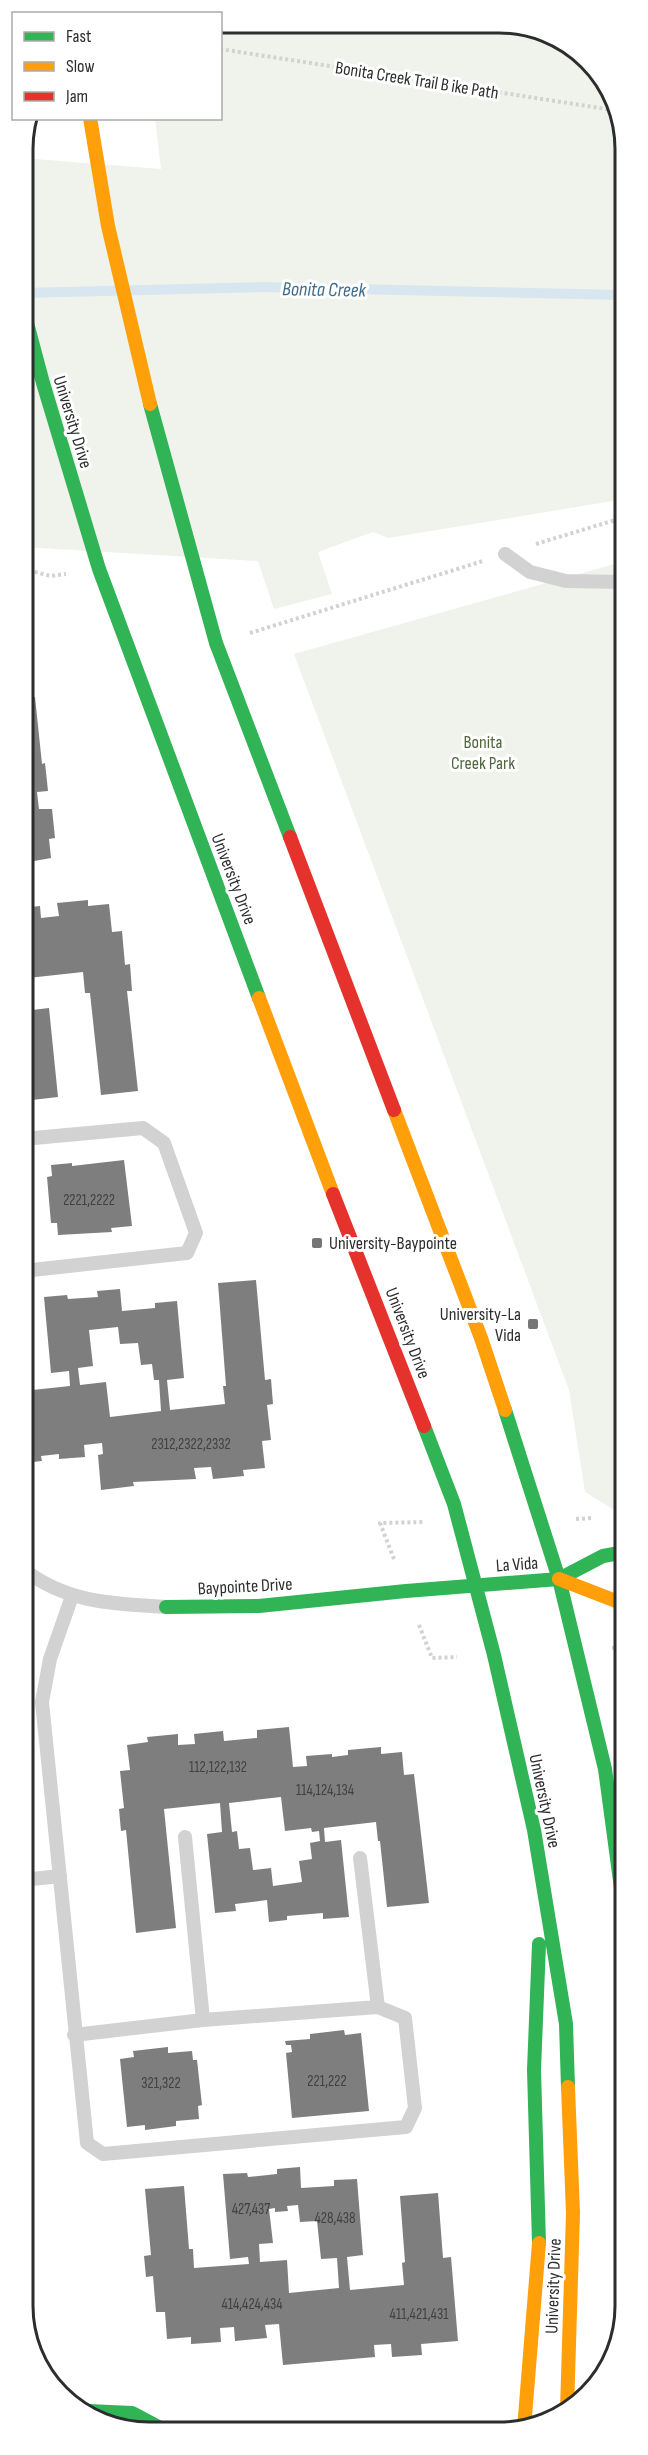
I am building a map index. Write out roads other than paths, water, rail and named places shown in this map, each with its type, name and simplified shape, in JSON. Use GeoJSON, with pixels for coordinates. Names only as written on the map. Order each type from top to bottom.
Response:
{"type":"FeatureCollection","features":[{"type":"Feature","properties":{"kind":"main road"},"geometry":{"type":"LineString","coordinates":[[90,120],[108,229],[124,296],[189,551],[216,643],[481,1338],[559,1579],[606,1769],[615,1840]]}},
{"type":"Feature","properties":{"kind":"main road","name":"University Drive"},"geometry":{"type":"LineString","coordinates":[[33,346],[93,551],[159,732],[454,1504],[476,1585],[500,1680],[541,1873],[566,2024],[573,2213],[567,2399]]}},
{"type":"Feature","properties":{"kind":"main road","name":"La Vida"},"geometry":{"type":"LineString","coordinates":[[476,1585],[559,1579],[603,1557],[615,1554]]}},
{"type":"Feature","properties":{"kind":"main road","name":"La Vida"},"geometry":{"type":"LineString","coordinates":[[559,1579],[615,1601]]}},
{"type":"Feature","properties":{"kind":"main road","name":"Baypointe Drive"},"geometry":{"type":"LineString","coordinates":[[166,1607],[259,1606],[476,1585]]}},
{"type":"Feature","properties":{"kind":"main road"},"geometry":{"type":"LineString","coordinates":[[525,2419],[539,2258],[534,2070],[541,1873]]}},
{"type":"Feature","properties":{"kind":"main road"},"geometry":{"type":"LineString","coordinates":[[102,2412],[132,2413],[149,2422]]}},
{"type":"Feature","properties":{"kind":"lane"},"geometry":{"type":"LineString","coordinates":[[505,554],[530,572],[548,577],[566,581],[615,582]]}},
{"type":"Feature","properties":{"kind":"lane"},"geometry":{"type":"LineString","coordinates":[[33,1138],[143,1128],[164,1143],[196,1233],[187,1253],[33,1270]]}},
{"type":"Feature","properties":{"kind":"lane","name":"Baypointe Drive"},"geometry":{"type":"LineString","coordinates":[[33,1576],[72,1596],[121,1605],[166,1607]]}},
{"type":"Feature","properties":{"kind":"lane"},"geometry":{"type":"LineString","coordinates":[[72,1596],[50,1659],[42,1702],[74,2035],[87,2143],[103,2154],[406,2127],[415,2108],[405,2018],[378,2007],[203,2020],[74,2035]]}},
{"type":"Feature","properties":{"kind":"lane"},"geometry":{"type":"LineString","coordinates":[[185,1837],[203,2020]]}},
{"type":"Feature","properties":{"kind":"lane"},"geometry":{"type":"LineString","coordinates":[[360,1858],[378,2007]]}},
{"type":"Feature","properties":{"kind":"lane"},"geometry":{"type":"LineString","coordinates":[[33,1879],[60,1876]]}},
{"type":"Feature","properties":{"kind":"waterway","name":"Bonita Creek"},"geometry":{"type":"LineString","coordinates":[[33,293],[263,287],[615,295]]}},
{"type":"Feature","properties":{"kind":"place","name":"University-Baypointe"},"geometry":{"type":"Point","coordinates":[317,1243]}},
{"type":"Feature","properties":{"kind":"place","name":"University-La Vida"},"geometry":{"type":"Point","coordinates":[533,1324]}},
{"type":"Feature","properties":{"kind":"park label","name":"Bonita Creek Park"},"geometry":{"type":"Point","coordinates":[483,752]}}]}
